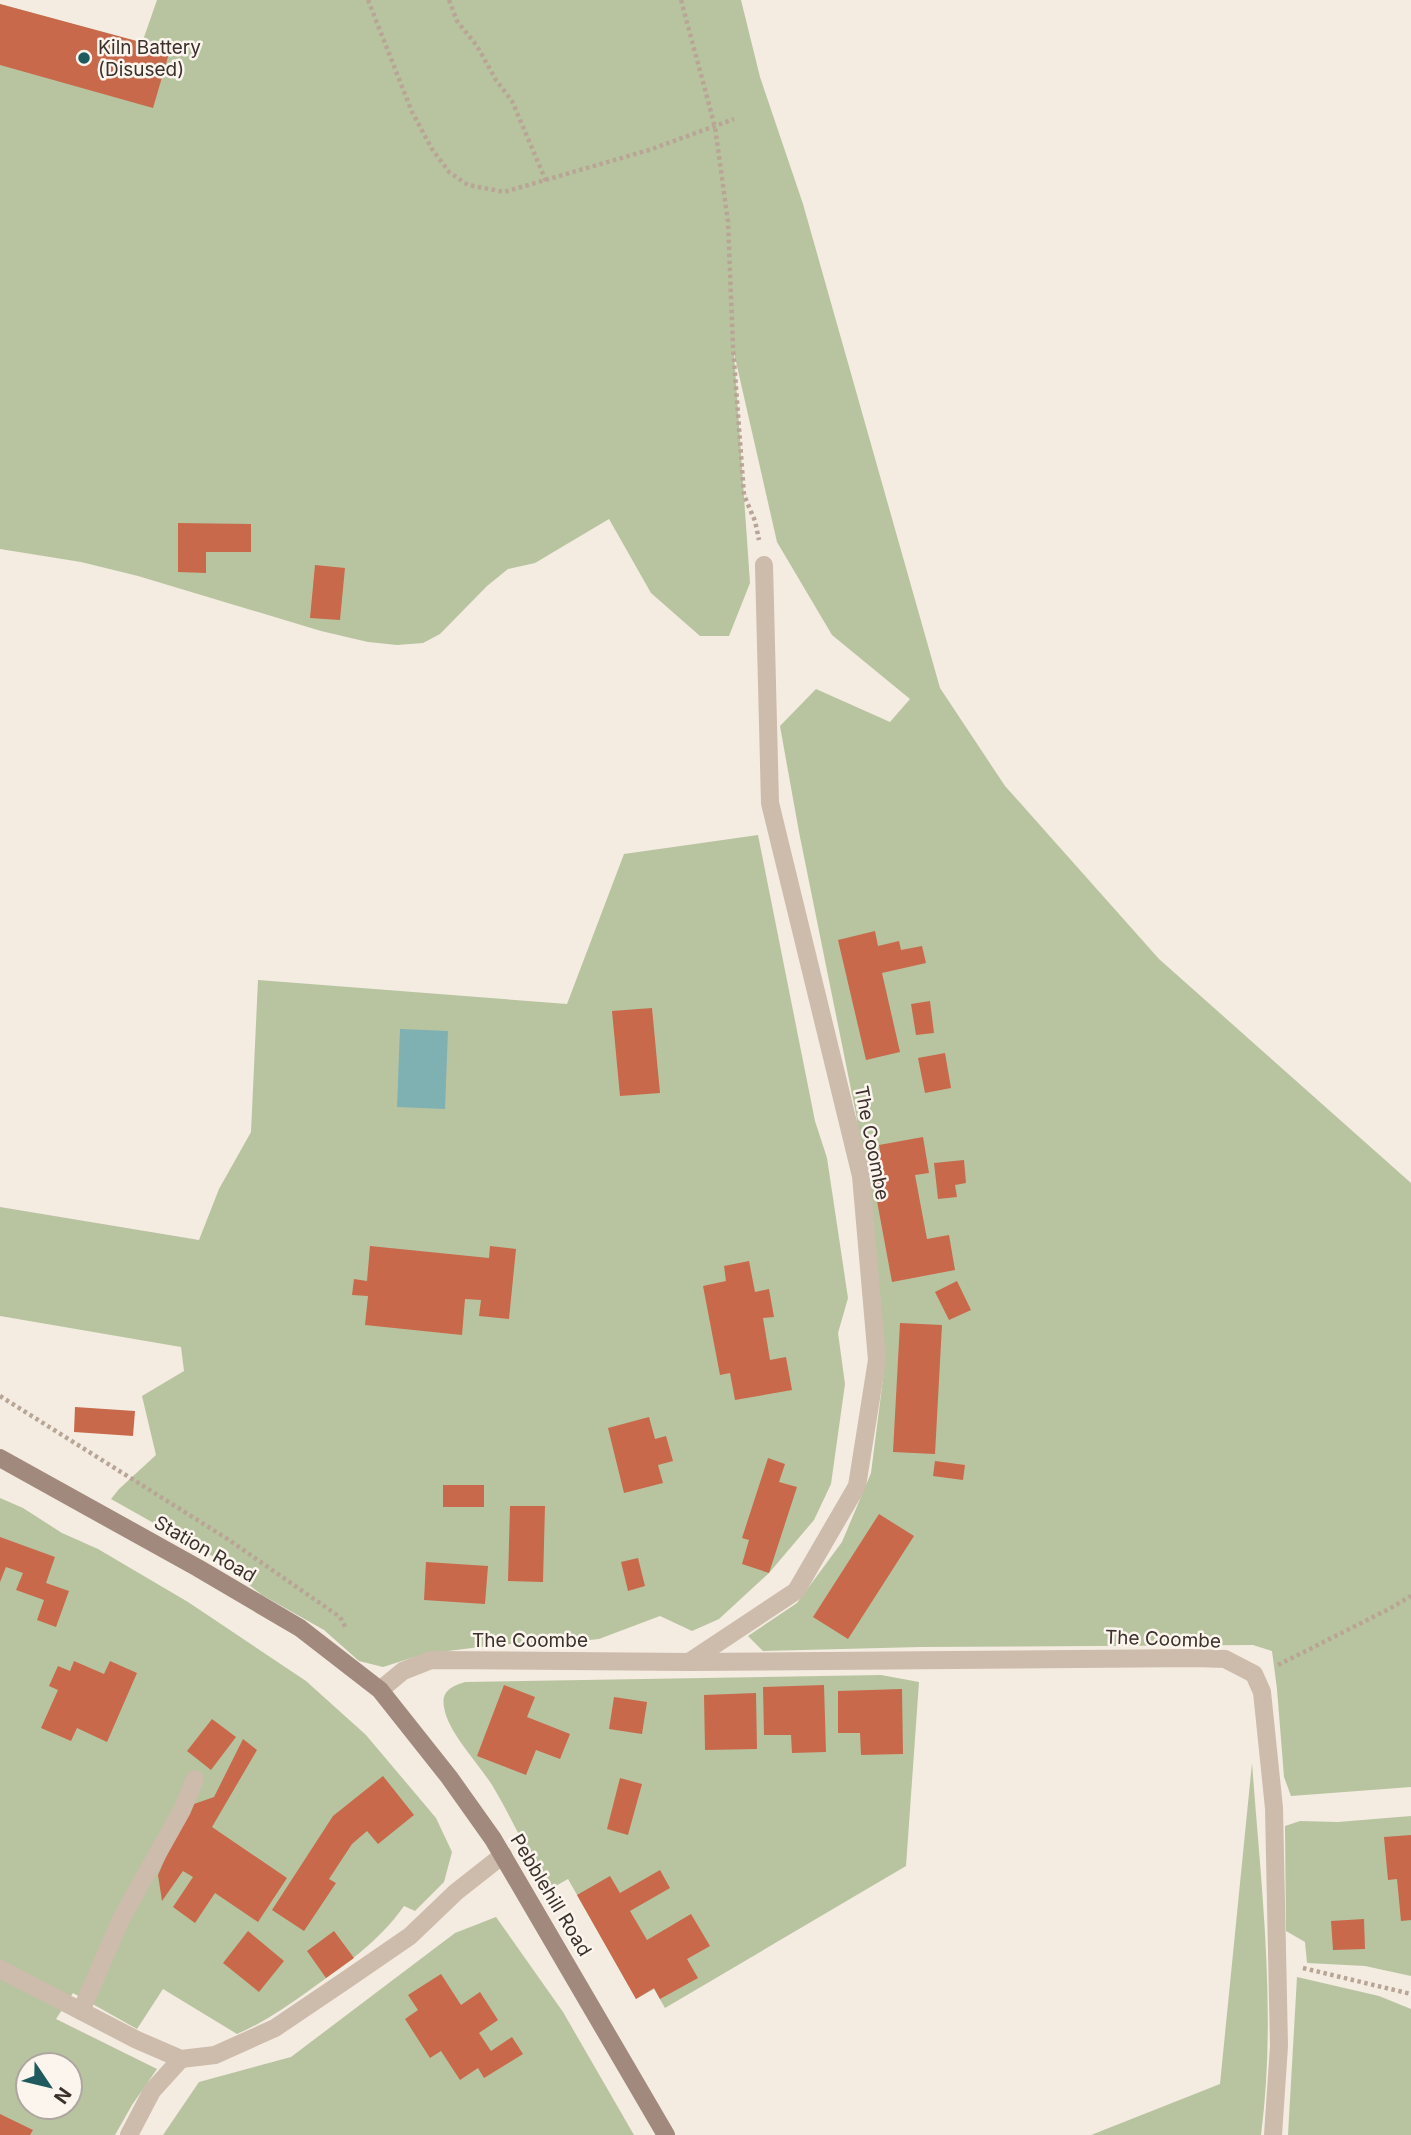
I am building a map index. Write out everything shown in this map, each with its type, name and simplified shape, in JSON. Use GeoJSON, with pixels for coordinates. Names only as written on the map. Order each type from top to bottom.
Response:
{"type":"FeatureCollection","features":[{"type":"Feature","properties":{"kind":"main road","name":"Station Road"},"geometry":{"type":"LineString","coordinates":[[0,1458],[300,1628],[380,1690]]}},
{"type":"Feature","properties":{"kind":"main road","name":"Pebblehill Road"},"geometry":{"type":"LineString","coordinates":[[380,1690],[449,1777],[503,1855],[666,2135]]}},
{"type":"Feature","properties":{"kind":"street","name":"The Coombe"},"geometry":{"type":"LineString","coordinates":[[689,1662],[796,1591],[857,1486],[877,1360],[861,1176],[770,803],[764,565]]}},
{"type":"Feature","properties":{"kind":"street","name":"The Coombe"},"geometry":{"type":"LineString","coordinates":[[380,1690],[403,1671],[431,1660],[689,1662],[1196,1658],[1225,1659],[1254,1674]]}},
{"type":"Feature","properties":{"kind":"street"},"geometry":{"type":"LineString","coordinates":[[1254,1674],[1262,1692],[1274,1808],[1279,2046],[1273,2135]]}},
{"type":"Feature","properties":{"kind":"street"},"geometry":{"type":"LineString","coordinates":[[81,2011],[121,1919],[181,1810],[195,1779]]}},
{"type":"Feature","properties":{"kind":"street"},"geometry":{"type":"LineString","coordinates":[[0,1969],[136,2040],[181,2059],[215,2056],[275,2028],[410,1936],[456,1892],[503,1855]]}},
{"type":"Feature","properties":{"kind":"street"},"geometry":{"type":"LineString","coordinates":[[129,2135],[152,2091],[181,2059]]}},
{"type":"Feature","properties":{"kind":"path"},"geometry":{"type":"LineString","coordinates":[[368,0],[412,112],[432,149],[449,172],[468,185],[504,192],[649,150],[734,119]]}},
{"type":"Feature","properties":{"kind":"path"},"geometry":{"type":"LineString","coordinates":[[449,0],[457,21],[477,46],[496,80],[512,101],[547,181]]}},
{"type":"Feature","properties":{"kind":"path"},"geometry":{"type":"LineString","coordinates":[[681,0],[715,127],[728,222],[733,346],[744,495],[755,521],[764,565]]}},
{"type":"Feature","properties":{"kind":"path"},"geometry":{"type":"LineString","coordinates":[[0,1396],[226,1538],[340,1617],[347,1629]]}},
{"type":"Feature","properties":{"kind":"path"},"geometry":{"type":"LineString","coordinates":[[1254,1674],[1290,1661],[1411,1596]]}},
{"type":"Feature","properties":{"kind":"path"},"geometry":{"type":"LineString","coordinates":[[1278,1962],[1411,1994]]}},
{"type":"Feature","properties":{"kind":"green space"},"geometry":{"type":"Polygon","coordinates":[[[157,0],[741,0],[760,77],[803,204],[940,688],[1005,786],[1159,959],[1411,1183],[1411,1787],[1291,1796],[1284,1777],[1272,1651],[1253,1645],[763,1651],[748,1636],[797,1603],[842,1542],[871,1473],[884,1371],[880,1296],[856,1114],[780,726],[816,689],[890,722],[910,699],[832,635],[777,542],[734,353],[750,583],[729,636],[700,636],[651,593],[609,519],[535,563],[508,569],[487,586],[440,634],[423,643],[397,645],[368,642],[321,631],[138,576],[81,562],[0,549],[0,4],[142,43],[157,0]]]}},
{"type":"Feature","properties":{"kind":"green space"},"geometry":{"type":"Polygon","coordinates":[[[758,835],[815,1121],[827,1158],[848,1298],[838,1333],[845,1384],[831,1484],[814,1520],[769,1573],[719,1619],[692,1631],[660,1616],[599,1639],[553,1644],[504,1644],[424,1654],[383,1667],[359,1661],[324,1630],[262,1595],[214,1557],[111,1499],[156,1455],[142,1396],[184,1371],[181,1347],[0,1316],[0,1207],[199,1240],[219,1189],[251,1132],[258,980],[567,1004],[624,854],[758,835]]]}},
{"type":"Feature","properties":{"kind":"green space"},"geometry":{"type":"Polygon","coordinates":[[[0,1498],[23,1508],[62,1533],[98,1549],[188,1602],[306,1681],[366,1735],[436,1818],[452,1852],[444,1882],[415,1911],[404,1906],[372,1942],[346,1963],[282,2009],[237,2034],[163,1989],[137,2029],[73,1993],[56,2019],[157,2069],[115,2135],[0,2135],[0,1498]]]}},
{"type":"Feature","properties":{"kind":"green space"},"geometry":{"type":"Polygon","coordinates":[[[881,1675],[919,1682],[906,1866],[665,2008],[654,1989],[636,1999],[568,1879],[547,1891],[495,1790],[458,1739],[444,1707],[444,1697],[448,1690],[465,1682],[881,1675]]]}},
{"type":"Feature","properties":{"kind":"green space"},"geometry":{"type":"Polygon","coordinates":[[[1252,1763],[1268,1996],[1266,2089],[1261,2135],[1091,2135],[1220,2084],[1252,1763]]]}},
{"type":"Feature","properties":{"kind":"green space"},"geometry":{"type":"Polygon","coordinates":[[[1411,1816],[1411,1976],[1365,1966],[1307,1963],[1305,1942],[1286,1931],[1285,1826],[1300,1821],[1338,1822],[1411,1816]]]}},
{"type":"Feature","properties":{"kind":"green space"},"geometry":{"type":"Polygon","coordinates":[[[496,1917],[563,2012],[634,2135],[163,2135],[199,2082],[291,2057],[455,1933],[496,1917]]]}},
{"type":"Feature","properties":{"kind":"green space"},"geometry":{"type":"Polygon","coordinates":[[[1297,1977],[1379,1996],[1411,2009],[1411,2135],[1288,2135],[1297,1977]]]}},
{"type":"Feature","properties":{"kind":"water"},"geometry":{"type":"Polygon","coordinates":[[[400,1029],[448,1031],[445,1109],[397,1107],[400,1029]]]}},
{"type":"Feature","properties":{"kind":"building","name":"Kiln Battery (Disused)"},"geometry":{"type":"Polygon","coordinates":[[[0,4],[170,50],[153,108],[0,65],[0,4]]]}},
{"type":"Feature","properties":{"kind":"building"},"geometry":{"type":"Polygon","coordinates":[[[178,523],[251,524],[251,552],[206,552],[206,573],[178,572],[178,523]]]}},
{"type":"Feature","properties":{"kind":"building"},"geometry":{"type":"Polygon","coordinates":[[[315,565],[345,568],[340,620],[310,618],[315,565]]]}},
{"type":"Feature","properties":{"kind":"building"},"geometry":{"type":"Polygon","coordinates":[[[875,931],[878,946],[899,941],[901,950],[922,946],[926,963],[882,973],[900,1052],[866,1060],[838,940],[875,931]]]}},
{"type":"Feature","properties":{"kind":"building"},"geometry":{"type":"Polygon","coordinates":[[[930,1001],[934,1033],[916,1035],[911,1004],[930,1001]]]}},
{"type":"Feature","properties":{"kind":"building"},"geometry":{"type":"Polygon","coordinates":[[[652,1008],[660,1093],[620,1096],[612,1011],[652,1008]]]}},
{"type":"Feature","properties":{"kind":"building"},"geometry":{"type":"Polygon","coordinates":[[[945,1053],[951,1088],[925,1093],[918,1058],[945,1053]]]}},
{"type":"Feature","properties":{"kind":"building"},"geometry":{"type":"Polygon","coordinates":[[[923,1137],[929,1173],[915,1175],[927,1239],[949,1235],[955,1270],[892,1282],[869,1158],[881,1157],[879,1145],[923,1137]]]}},
{"type":"Feature","properties":{"kind":"building"},"geometry":{"type":"Polygon","coordinates":[[[964,1160],[966,1183],[955,1185],[957,1197],[938,1199],[934,1163],[964,1160]]]}},
{"type":"Feature","properties":{"kind":"building"},"geometry":{"type":"Polygon","coordinates":[[[370,1246],[489,1258],[490,1246],[516,1249],[509,1319],[479,1316],[481,1300],[465,1299],[462,1335],[365,1325],[368,1296],[352,1295],[354,1279],[367,1281],[370,1246]]]}},
{"type":"Feature","properties":{"kind":"building"},"geometry":{"type":"Polygon","coordinates":[[[749,1261],[755,1292],[769,1289],[774,1317],[763,1318],[770,1360],[786,1357],[792,1390],[735,1400],[730,1373],[720,1375],[703,1286],[726,1281],[724,1266],[749,1261]]]}},
{"type":"Feature","properties":{"kind":"building"},"geometry":{"type":"Polygon","coordinates":[[[957,1281],[971,1310],[949,1320],[935,1292],[957,1281]]]}},
{"type":"Feature","properties":{"kind":"building"},"geometry":{"type":"Polygon","coordinates":[[[900,1323],[942,1325],[935,1454],[893,1452],[900,1323]]]}},
{"type":"Feature","properties":{"kind":"building"},"geometry":{"type":"Polygon","coordinates":[[[75,1407],[135,1411],[133,1436],[74,1432],[75,1407]]]}},
{"type":"Feature","properties":{"kind":"building"},"geometry":{"type":"Polygon","coordinates":[[[649,1417],[655,1439],[666,1436],[673,1461],[658,1465],[663,1483],[624,1493],[608,1428],[649,1417]]]}},
{"type":"Feature","properties":{"kind":"building"},"geometry":{"type":"Polygon","coordinates":[[[768,1458],[785,1464],[779,1482],[797,1487],[769,1573],[742,1564],[749,1540],[742,1538],[768,1458]]]}},
{"type":"Feature","properties":{"kind":"building"},"geometry":{"type":"Polygon","coordinates":[[[935,1461],[965,1465],[963,1480],[933,1476],[935,1461]]]}},
{"type":"Feature","properties":{"kind":"building"},"geometry":{"type":"Polygon","coordinates":[[[443,1485],[484,1485],[484,1507],[443,1507],[443,1485]]]}},
{"type":"Feature","properties":{"kind":"building"},"geometry":{"type":"Polygon","coordinates":[[[510,1506],[545,1506],[543,1582],[508,1581],[510,1506]]]}},
{"type":"Feature","properties":{"kind":"building"},"geometry":{"type":"Polygon","coordinates":[[[879,1514],[914,1536],[848,1639],[813,1617],[879,1514]]]}},
{"type":"Feature","properties":{"kind":"building"},"geometry":{"type":"Polygon","coordinates":[[[0,1537],[55,1557],[46,1583],[69,1591],[56,1627],[37,1620],[44,1600],[16,1590],[23,1573],[6,1567],[0,1582],[0,1537]]]}},
{"type":"Feature","properties":{"kind":"building"},"geometry":{"type":"Polygon","coordinates":[[[638,1558],[645,1586],[628,1591],[621,1562],[638,1558]]]}},
{"type":"Feature","properties":{"kind":"building"},"geometry":{"type":"Polygon","coordinates":[[[426,1562],[488,1566],[485,1604],[424,1600],[426,1562]]]}},
{"type":"Feature","properties":{"kind":"building"},"geometry":{"type":"Polygon","coordinates":[[[74,1661],[104,1674],[110,1661],[137,1673],[107,1742],[77,1728],[71,1741],[41,1728],[58,1690],[49,1686],[58,1666],[70,1671],[74,1661]]]}},
{"type":"Feature","properties":{"kind":"building"},"geometry":{"type":"Polygon","coordinates":[[[504,1685],[535,1697],[527,1717],[570,1734],[560,1759],[536,1750],[526,1775],[477,1756],[504,1685]]]}},
{"type":"Feature","properties":{"kind":"building"},"geometry":{"type":"Polygon","coordinates":[[[824,1685],[826,1752],[792,1753],[791,1735],[764,1735],[763,1687],[824,1685]]]}},
{"type":"Feature","properties":{"kind":"building"},"geometry":{"type":"Polygon","coordinates":[[[902,1689],[903,1754],[861,1755],[860,1733],[838,1733],[838,1691],[902,1689]]]}},
{"type":"Feature","properties":{"kind":"building"},"geometry":{"type":"Polygon","coordinates":[[[756,1693],[757,1749],[705,1750],[704,1695],[756,1693]]]}},
{"type":"Feature","properties":{"kind":"building"},"geometry":{"type":"Polygon","coordinates":[[[614,1697],[647,1702],[642,1734],[609,1729],[614,1697]]]}},
{"type":"Feature","properties":{"kind":"building"},"geometry":{"type":"Polygon","coordinates":[[[212,1719],[236,1737],[211,1770],[187,1751],[212,1719]]]}},
{"type":"Feature","properties":{"kind":"building"},"geometry":{"type":"Polygon","coordinates":[[[243,1739],[257,1750],[212,1827],[287,1878],[258,1922],[215,1893],[195,1923],[173,1907],[193,1877],[183,1871],[162,1901],[158,1875],[194,1804],[214,1797],[243,1739]]]}},
{"type":"Feature","properties":{"kind":"building"},"geometry":{"type":"Polygon","coordinates":[[[383,1776],[414,1815],[378,1844],[367,1831],[352,1844],[329,1879],[336,1883],[304,1931],[272,1910],[333,1816],[383,1776]]]}},
{"type":"Feature","properties":{"kind":"building"},"geometry":{"type":"Polygon","coordinates":[[[620,1778],[642,1784],[628,1835],[607,1829],[620,1778]]]}},
{"type":"Feature","properties":{"kind":"building"},"geometry":{"type":"Polygon","coordinates":[[[1411,1835],[1411,1920],[1401,1921],[1397,1879],[1388,1880],[1384,1837],[1411,1835]]]}},
{"type":"Feature","properties":{"kind":"building"},"geometry":{"type":"Polygon","coordinates":[[[660,1870],[670,1888],[630,1911],[647,1940],[691,1914],[710,1946],[687,1959],[698,1978],[660,1999],[654,1988],[636,1999],[577,1895],[610,1876],[620,1893],[660,1870]]]}},
{"type":"Feature","properties":{"kind":"building"},"geometry":{"type":"Polygon","coordinates":[[[1364,1919],[1365,1949],[1333,1950],[1331,1921],[1364,1919]]]}},
{"type":"Feature","properties":{"kind":"building"},"geometry":{"type":"Polygon","coordinates":[[[248,1931],[284,1961],[259,1992],[223,1963],[248,1931]]]}},
{"type":"Feature","properties":{"kind":"building"},"geometry":{"type":"Polygon","coordinates":[[[334,1931],[354,1958],[326,1978],[307,1951],[334,1931]]]}},
{"type":"Feature","properties":{"kind":"building"},"geometry":{"type":"Polygon","coordinates":[[[441,1974],[461,2005],[480,1992],[498,2020],[479,2033],[491,2051],[512,2037],[523,2054],[484,2078],[478,2068],[460,2080],[441,2051],[430,2058],[405,2019],[418,2010],[408,1995],[441,1974]]]}},
{"type":"Feature","properties":{"kind":"building"},"geometry":{"type":"Polygon","coordinates":[[[0,2114],[33,2130],[30,2135],[0,2135],[0,2114]]]}},
{"type":"Feature","properties":{"kind":"place","name":"Kiln Battery (Disused)"},"geometry":{"type":"Point","coordinates":[84,58]}}]}
